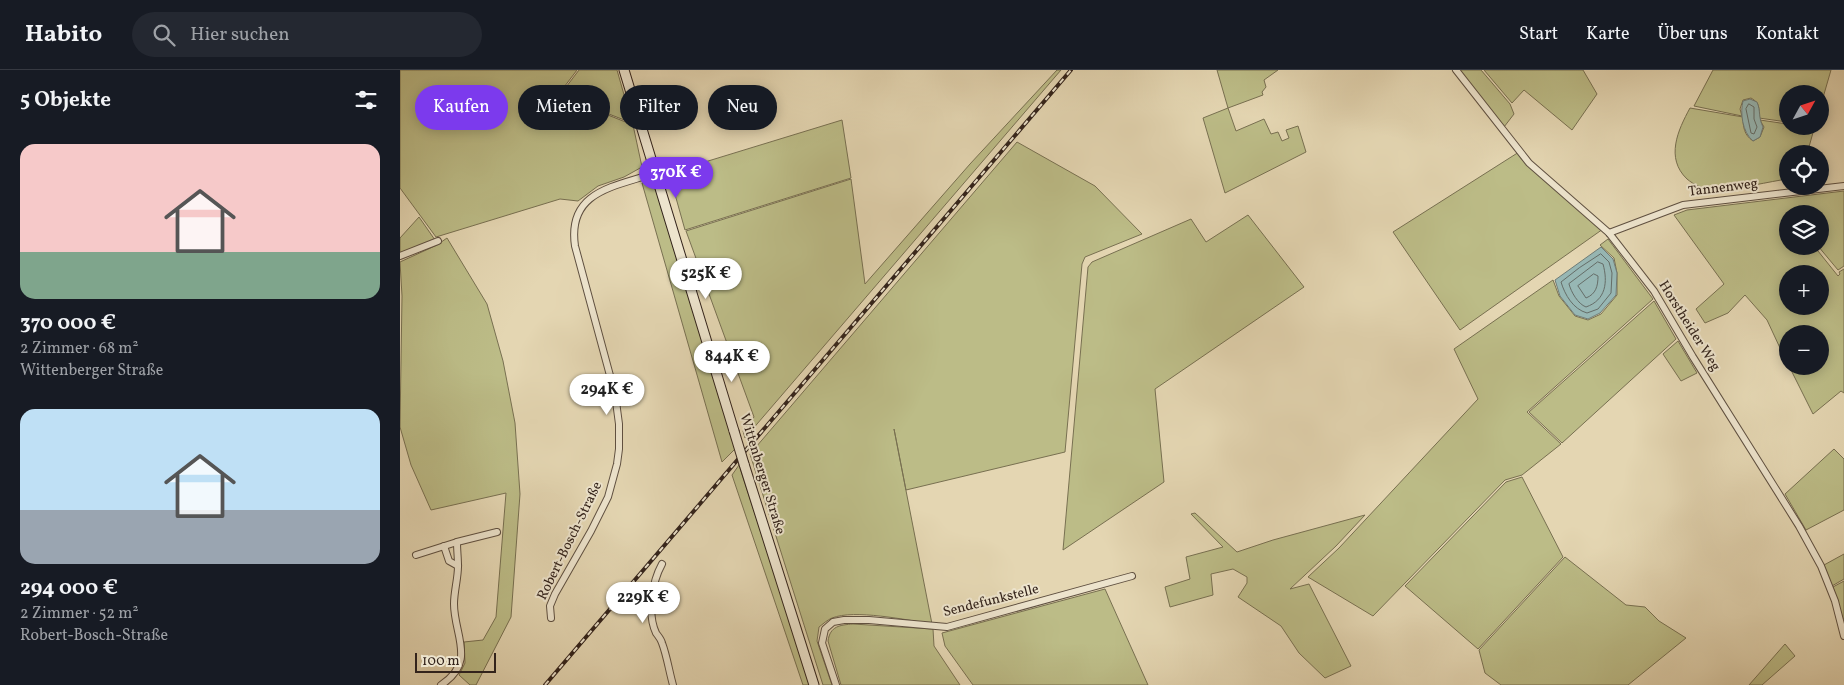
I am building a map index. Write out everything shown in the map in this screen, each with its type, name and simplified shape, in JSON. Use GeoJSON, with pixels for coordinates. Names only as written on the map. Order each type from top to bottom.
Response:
{"type":"FeatureCollection","features":[{"type":"Feature","properties":{"kind":"main road","name":"Wittenberger Straße"},"geometry":{"type":"LineString","coordinates":[[624,70],[744,464],[814,685]]}},
{"type":"Feature","properties":{"kind":"street","name":"Horstheider Weg"},"geometry":{"type":"LineString","coordinates":[[1456,70],[1530,163],[1610,233],[1654,291],[1799,526],[1821,566],[1835,601],[1844,636]]}},
{"type":"Feature","properties":{"kind":"street","name":"Robert-Bosch-Straße"},"geometry":{"type":"LineString","coordinates":[[551,618],[550,606],[555,594],[608,497],[619,449],[619,424],[615,394],[575,249],[574,224],[581,207],[593,195],[656,173]]}},
{"type":"Feature","properties":{"kind":"street","name":"Tannenweg"},"geometry":{"type":"LineString","coordinates":[[1610,233],[1683,205],[1844,186]]}},
{"type":"Feature","properties":{"kind":"street"},"geometry":{"type":"LineString","coordinates":[[400,256],[438,241]]}},
{"type":"Feature","properties":{"kind":"street"},"geometry":{"type":"LineString","coordinates":[[416,555],[497,532]]}},
{"type":"Feature","properties":{"kind":"street"},"geometry":{"type":"LineString","coordinates":[[441,685],[455,672],[460,662],[462,645],[454,606],[458,566],[457,542]]}},
{"type":"Feature","properties":{"kind":"street"},"geometry":{"type":"LineString","coordinates":[[444,546],[449,561],[458,566]]}},
{"type":"Feature","properties":{"kind":"street"},"geometry":{"type":"LineString","coordinates":[[662,564],[653,585],[653,616],[655,632],[661,641],[672,685]]}},
{"type":"Feature","properties":{"kind":"street","name":"Sendefunkstelle"},"geometry":{"type":"LineString","coordinates":[[836,685],[822,643],[825,629],[833,622],[869,620],[947,627],[1132,576]]}},
{"type":"Feature","properties":{"kind":"green space"},"geometry":{"type":"Polygon","coordinates":[[[400,70],[577,70],[566,85],[518,85],[518,130],[610,130],[610,116],[620,120],[620,130],[634,130],[642,167],[624,177],[598,186],[578,201],[560,199],[436,237],[400,188],[400,70]]]}},
{"type":"Feature","properties":{"kind":"green space"},"geometry":{"type":"Polygon","coordinates":[[[579,70],[617,70],[621,85],[620,118],[610,114],[610,85],[568,85],[579,70]]]}},
{"type":"Feature","properties":{"kind":"green space"},"geometry":{"type":"Polygon","coordinates":[[[1057,70],[1061,70],[745,438],[743,431],[754,417],[686,231],[851,179],[865,284],[970,164],[1057,70]]]}},
{"type":"Feature","properties":{"kind":"green space"},"geometry":{"type":"Polygon","coordinates":[[[1217,70],[1278,70],[1264,80],[1266,87],[1262,92],[1263,95],[1228,108],[1217,70]]]}},
{"type":"Feature","properties":{"kind":"green space"},"geometry":{"type":"Polygon","coordinates":[[[1459,70],[1481,70],[1510,104],[1514,114],[1504,127],[1459,70]]]}},
{"type":"Feature","properties":{"kind":"green space"},"geometry":{"type":"Polygon","coordinates":[[[1484,70],[1583,70],[1597,94],[1572,130],[1524,90],[1512,103],[1484,70]]]}},
{"type":"Feature","properties":{"kind":"green space"},"geometry":{"type":"Polygon","coordinates":[[[1713,70],[1831,70],[1827,85],[1779,85],[1779,121],[1759,118],[1757,104],[1751,98],[1743,100],[1740,109],[1742,116],[1694,106],[1713,70]]]}},
{"type":"Feature","properties":{"kind":"green space"},"geometry":{"type":"Polygon","coordinates":[[[1228,108],[1236,131],[1264,119],[1271,134],[1278,132],[1282,141],[1289,138],[1286,130],[1298,126],[1306,152],[1225,193],[1203,118],[1228,108]]]}},
{"type":"Feature","properties":{"kind":"green space"},"geometry":{"type":"Polygon","coordinates":[[[1690,108],[1743,117],[1745,130],[1753,141],[1760,137],[1764,127],[1760,120],[1779,123],[1779,135],[1812,135],[1810,145],[1779,145],[1779,180],[1728,189],[1708,189],[1695,185],[1687,179],[1680,171],[1676,162],[1676,144],[1681,125],[1690,108]]]}},
{"type":"Feature","properties":{"kind":"green space"},"geometry":{"type":"Polygon","coordinates":[[[842,120],[851,178],[685,230],[669,173],[842,120]]]}},
{"type":"Feature","properties":{"kind":"green space"},"geometry":{"type":"Polygon","coordinates":[[[1017,142],[1095,186],[1142,234],[1085,257],[1082,264],[1065,452],[906,490],[894,429],[932,624],[867,615],[842,616],[830,619],[819,627],[817,641],[832,685],[823,685],[750,454],[1017,142]]]}},
{"type":"Feature","properties":{"kind":"green space"},"geometry":{"type":"Polygon","coordinates":[[[1519,152],[1603,229],[1460,330],[1393,232],[1519,152]]]}},
{"type":"Feature","properties":{"kind":"green space"},"geometry":{"type":"Polygon","coordinates":[[[648,182],[655,187],[735,449],[722,462],[642,183],[648,182]]]}},
{"type":"Feature","properties":{"kind":"green space"},"geometry":{"type":"Polygon","coordinates":[[[1844,191],[1844,266],[1838,270],[1826,255],[1829,255],[1829,205],[1779,205],[1779,255],[1821,255],[1838,276],[1839,272],[1844,269],[1844,393],[1841,391],[1813,414],[1794,375],[1829,375],[1829,325],[1779,325],[1779,346],[1767,320],[1745,295],[1728,313],[1705,323],[1696,309],[1724,284],[1674,215],[1687,210],[1811,195],[1829,195],[1829,193],[1844,191]]]}},
{"type":"Feature","properties":{"kind":"green space"},"geometry":{"type":"Polygon","coordinates":[[[1248,215],[1304,287],[1155,389],[1164,482],[1063,550],[1088,267],[1092,262],[1191,219],[1206,242],[1248,215]]]}},
{"type":"Feature","properties":{"kind":"green space"},"geometry":{"type":"Polygon","coordinates":[[[419,217],[435,240],[400,257],[400,238],[419,217]]]}},
{"type":"Feature","properties":{"kind":"green space"},"geometry":{"type":"Polygon","coordinates":[[[447,238],[487,304],[503,361],[515,423],[520,494],[511,617],[476,685],[470,685],[459,675],[465,663],[464,642],[483,640],[496,617],[506,493],[431,510],[411,465],[400,427],[402,296],[400,262],[437,245],[447,238]]]}},
{"type":"Feature","properties":{"kind":"green space"},"geometry":{"type":"Polygon","coordinates":[[[1608,239],[1653,299],[1527,412],[1561,444],[1522,475],[1505,480],[1373,616],[1308,577],[1339,548],[1478,399],[1454,349],[1553,280],[1559,296],[1575,316],[1588,320],[1601,314],[1617,295],[1617,273],[1614,258],[1600,245],[1608,239]]]}},
{"type":"Feature","properties":{"kind":"green space"},"geometry":{"type":"Polygon","coordinates":[[[1654,301],[1676,339],[1562,443],[1529,412],[1654,301]]]}},
{"type":"Feature","properties":{"kind":"green space"},"geometry":{"type":"Polygon","coordinates":[[[1678,341],[1697,373],[1681,381],[1663,354],[1678,341]]]}},
{"type":"Feature","properties":{"kind":"green space"},"geometry":{"type":"Polygon","coordinates":[[[1834,449],[1844,459],[1844,510],[1806,530],[1785,494],[1834,449]]]}},
{"type":"Feature","properties":{"kind":"green space"},"geometry":{"type":"Polygon","coordinates":[[[739,465],[811,685],[803,685],[732,475],[739,465]]]}},
{"type":"Feature","properties":{"kind":"green space"},"geometry":{"type":"Polygon","coordinates":[[[1522,477],[1563,557],[1478,649],[1405,586],[1506,482],[1522,477]]]}},
{"type":"Feature","properties":{"kind":"green space"},"geometry":{"type":"Polygon","coordinates":[[[1195,513],[1237,552],[1273,540],[1365,515],[1336,546],[1290,589],[1309,584],[1351,666],[1325,678],[1299,653],[1281,626],[1238,597],[1247,583],[1247,577],[1233,569],[1211,574],[1213,595],[1170,607],[1165,587],[1190,579],[1186,557],[1223,547],[1191,514],[1195,513]]]}},
{"type":"Feature","properties":{"kind":"green space"},"geometry":{"type":"Polygon","coordinates":[[[1844,554],[1844,579],[1832,586],[1824,565],[1844,554]]]}},
{"type":"Feature","properties":{"kind":"green space"},"geometry":{"type":"Polygon","coordinates":[[[1565,557],[1626,605],[1645,607],[1659,621],[1686,638],[1628,685],[1501,685],[1485,673],[1479,650],[1565,557]]]}},
{"type":"Feature","properties":{"kind":"green space"},"geometry":{"type":"Polygon","coordinates":[[[1844,581],[1844,619],[1843,619],[1833,587],[1844,581]]]}},
{"type":"Feature","properties":{"kind":"green space"},"geometry":{"type":"Polygon","coordinates":[[[1105,589],[1148,685],[973,685],[945,646],[942,633],[1105,589]]]}},
{"type":"Feature","properties":{"kind":"green space"},"geometry":{"type":"Polygon","coordinates":[[[853,624],[933,629],[934,646],[960,685],[841,685],[828,641],[833,629],[853,624]]]}},
{"type":"Feature","properties":{"kind":"green space"},"geometry":{"type":"Polygon","coordinates":[[[1785,644],[1795,656],[1762,685],[1749,685],[1785,644]]]}},
{"type":"Feature","properties":{"kind":"water"},"geometry":{"type":"Polygon","coordinates":[[[1750,99],[1757,102],[1763,127],[1760,137],[1753,141],[1746,133],[1742,116],[1743,101],[1750,99]]]}},
{"type":"Feature","properties":{"kind":"water"},"geometry":{"type":"Polygon","coordinates":[[[1601,247],[1613,259],[1617,273],[1616,295],[1600,313],[1588,319],[1575,315],[1560,296],[1555,280],[1601,247]]]}},
{"type":"Feature","properties":{"kind":"railway"},"geometry":{"type":"LineString","coordinates":[[545,685],[1071,70]]}}]}
